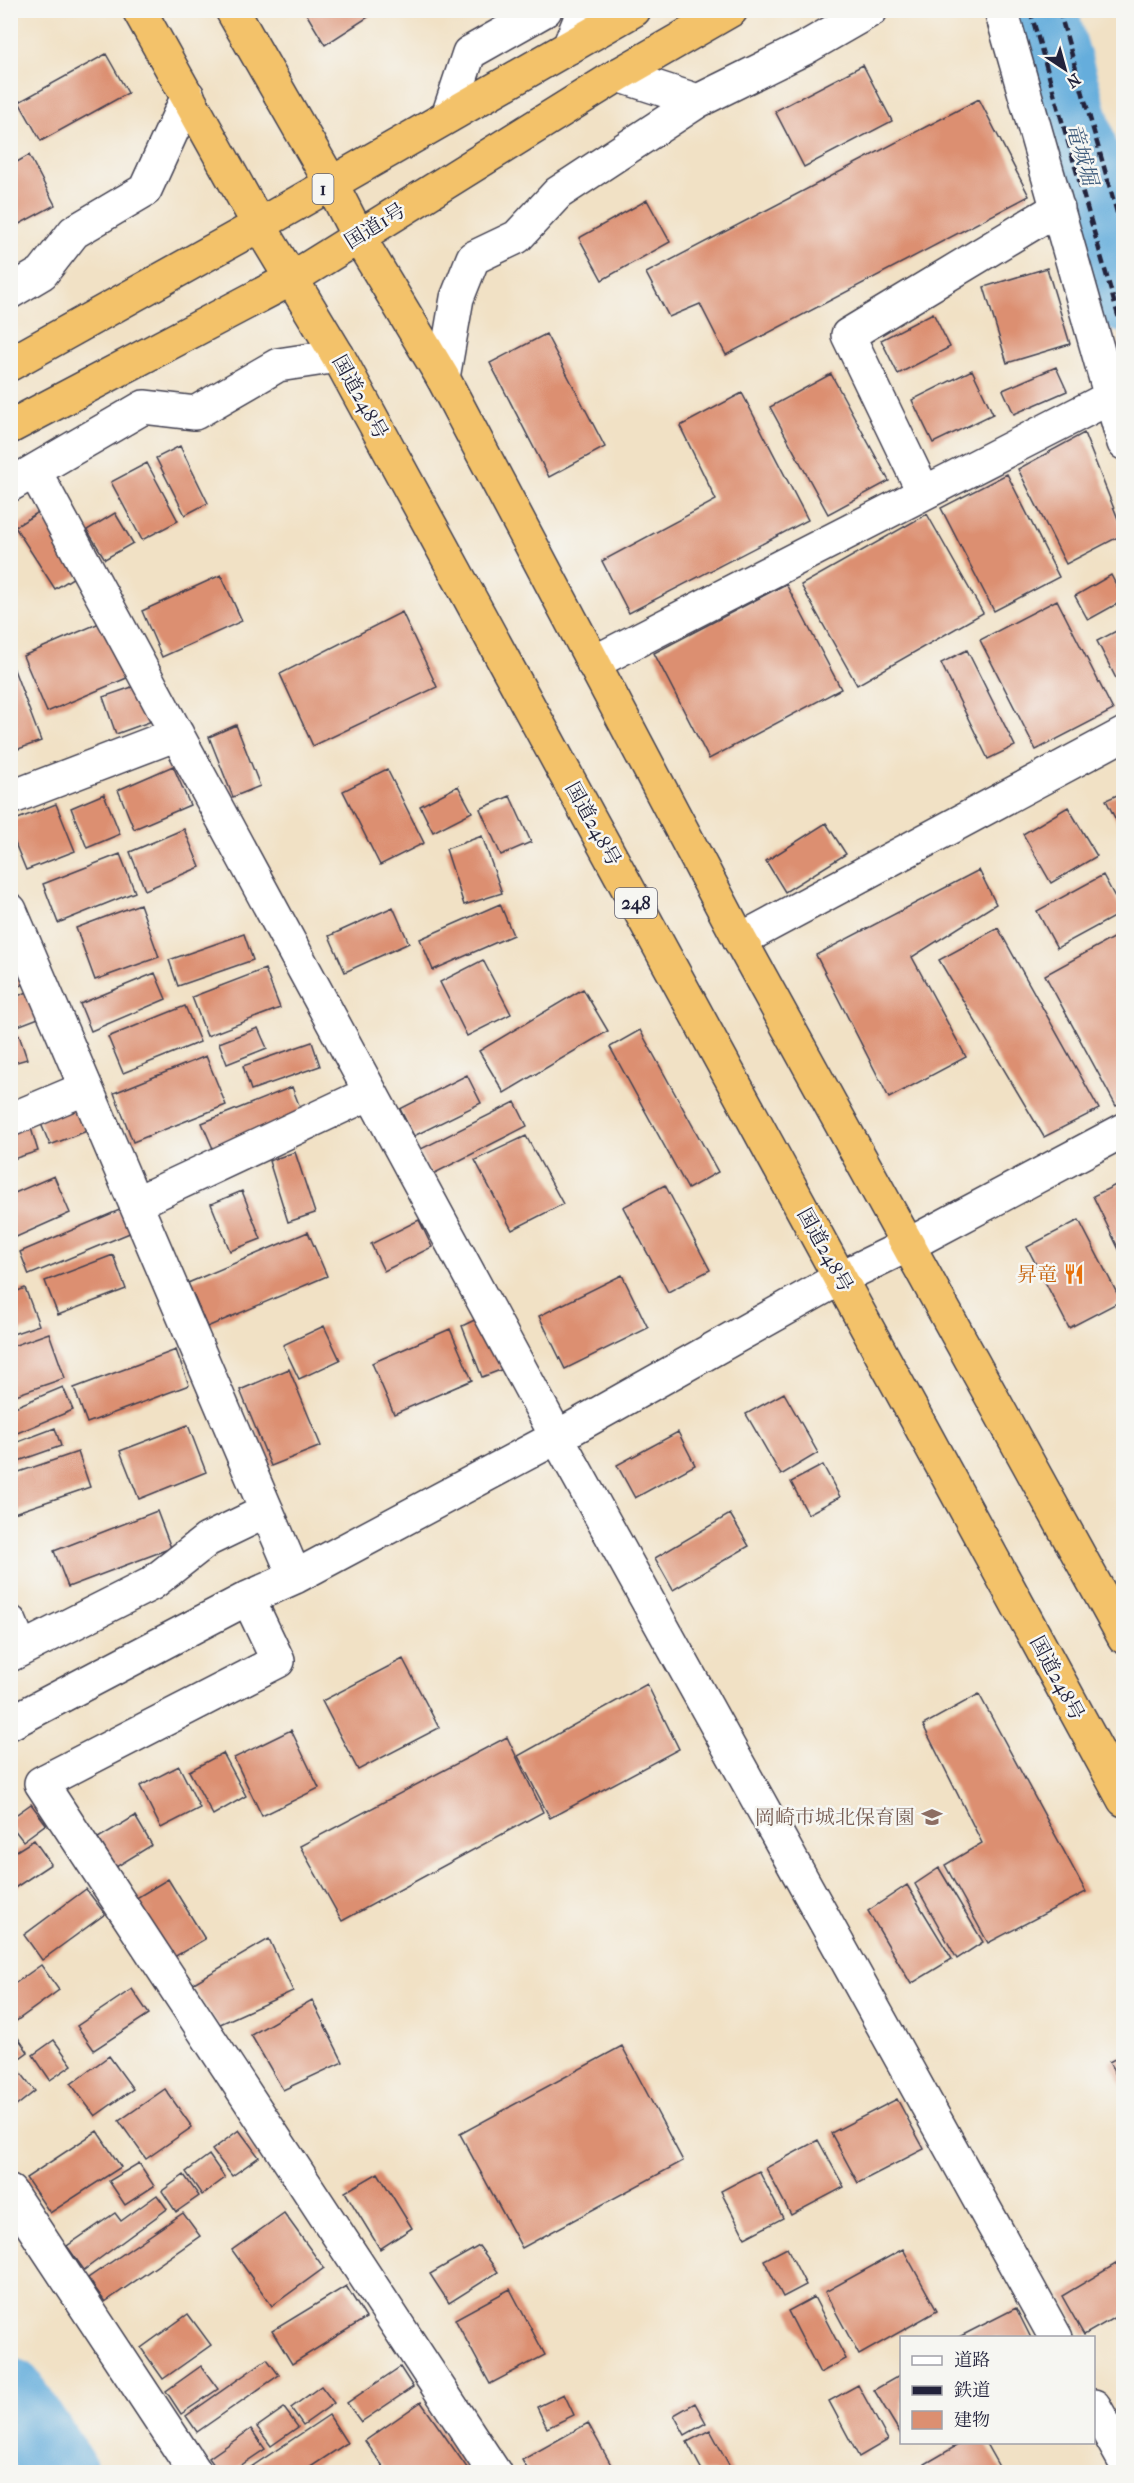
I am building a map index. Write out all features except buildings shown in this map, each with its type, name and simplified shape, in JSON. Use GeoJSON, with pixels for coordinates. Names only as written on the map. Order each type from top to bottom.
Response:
{"type":"FeatureCollection","features":[{"type":"Feature","properties":{"kind":"highway","name":"国道248号"},"geometry":{"type":"LineString","coordinates":[[139,10],[259,225],[338,356],[1124,1800]]}},
{"type":"Feature","properties":{"kind":"highway"},"geometry":{"type":"LineString","coordinates":[[232,10],[332,183],[358,236],[443,378],[741,940],[1124,1637]]}},
{"type":"Feature","properties":{"kind":"highway","name":"1"},"geometry":{"type":"LineString","coordinates":[[10,364],[259,225],[634,10]]}},
{"type":"Feature","properties":{"kind":"highway","name":"国道1号"},"geometry":{"type":"LineString","coordinates":[[10,427],[291,279],[618,75],[731,10]]}},
{"type":"Feature","properties":{"kind":"street"},"geometry":{"type":"LineString","coordinates":[[448,116],[469,53],[545,10]]}},
{"type":"Feature","properties":{"kind":"street"},"geometry":{"type":"LineString","coordinates":[[569,47],[584,10]]}},
{"type":"Feature","properties":{"kind":"street"},"geometry":{"type":"LineString","coordinates":[[1001,10],[1124,443]]}},
{"type":"Feature","properties":{"kind":"street"},"geometry":{"type":"LineString","coordinates":[[443,378],[457,298],[472,258],[517,237],[558,193],[698,101],[805,48],[861,14]]}},
{"type":"Feature","properties":{"kind":"street"},"geometry":{"type":"LineString","coordinates":[[618,75],[698,101]]}},
{"type":"Feature","properties":{"kind":"street"},"geometry":{"type":"LineString","coordinates":[[10,292],[42,273],[74,232],[145,190],[188,96]]}},
{"type":"Feature","properties":{"kind":"street"},"geometry":{"type":"LineString","coordinates":[[924,493],[848,335],[1058,208]]}},
{"type":"Feature","properties":{"kind":"street"},"geometry":{"type":"LineString","coordinates":[[338,356],[278,365],[195,413],[144,407],[23,478],[177,734],[557,1437],[1055,2336]]}},
{"type":"Feature","properties":{"kind":"street"},"geometry":{"type":"LineString","coordinates":[[593,663],[1111,397]]}},
{"type":"Feature","properties":{"kind":"street"},"geometry":{"type":"LineString","coordinates":[[10,798],[177,734]]}},
{"type":"Feature","properties":{"kind":"street"},"geometry":{"type":"LineString","coordinates":[[741,940],[1124,734]]}},
{"type":"Feature","properties":{"kind":"street"},"geometry":{"type":"LineString","coordinates":[[10,910],[295,1577]]}},
{"type":"Feature","properties":{"kind":"street"},"geometry":{"type":"LineString","coordinates":[[10,1120],[86,1088]]}},
{"type":"Feature","properties":{"kind":"street"},"geometry":{"type":"LineString","coordinates":[[135,1203],[370,1093]]}},
{"type":"Feature","properties":{"kind":"street"},"geometry":{"type":"LineString","coordinates":[[10,1723],[248,1598],[295,1577],[557,1437],[840,1278],[908,1245],[1124,1131]]}},
{"type":"Feature","properties":{"kind":"street"},"geometry":{"type":"LineString","coordinates":[[14,1642],[151,1584],[207,1540],[267,1511]]}},
{"type":"Feature","properties":{"kind":"street"},"geometry":{"type":"LineString","coordinates":[[248,1598],[278,1661],[41,1783],[494,2472]]}},
{"type":"Feature","properties":{"kind":"street"},"geometry":{"type":"LineString","coordinates":[[10,2192],[195,2472]]}},
{"type":"Feature","properties":{"kind":"street"},"geometry":{"type":"LineString","coordinates":[[1095,2408],[1124,2460]]}},
{"type":"Feature","properties":{"kind":"waterway","name":"竜城堀"},"geometry":{"type":"LineString","coordinates":[[1041,10],[1124,297]]}},
{"type":"Feature","properties":{"kind":"waterway"},"geometry":{"type":"LineString","coordinates":[[10,2394],[62,2472]]}},
{"type":"Feature","properties":{"kind":"railway"},"geometry":{"type":"LineString","coordinates":[[1030,10],[1124,336]]}},
{"type":"Feature","properties":{"kind":"railway"},"geometry":{"type":"LineString","coordinates":[[1059,10],[1124,237]]}},
{"type":"Feature","properties":{"kind":"place","name":"昇竜"},"geometry":{"type":"Point","coordinates":[1074,1274]}},
{"type":"Feature","properties":{"kind":"place","name":"岡崎市城北保育園"},"geometry":{"type":"Point","coordinates":[932,1817]}}]}
